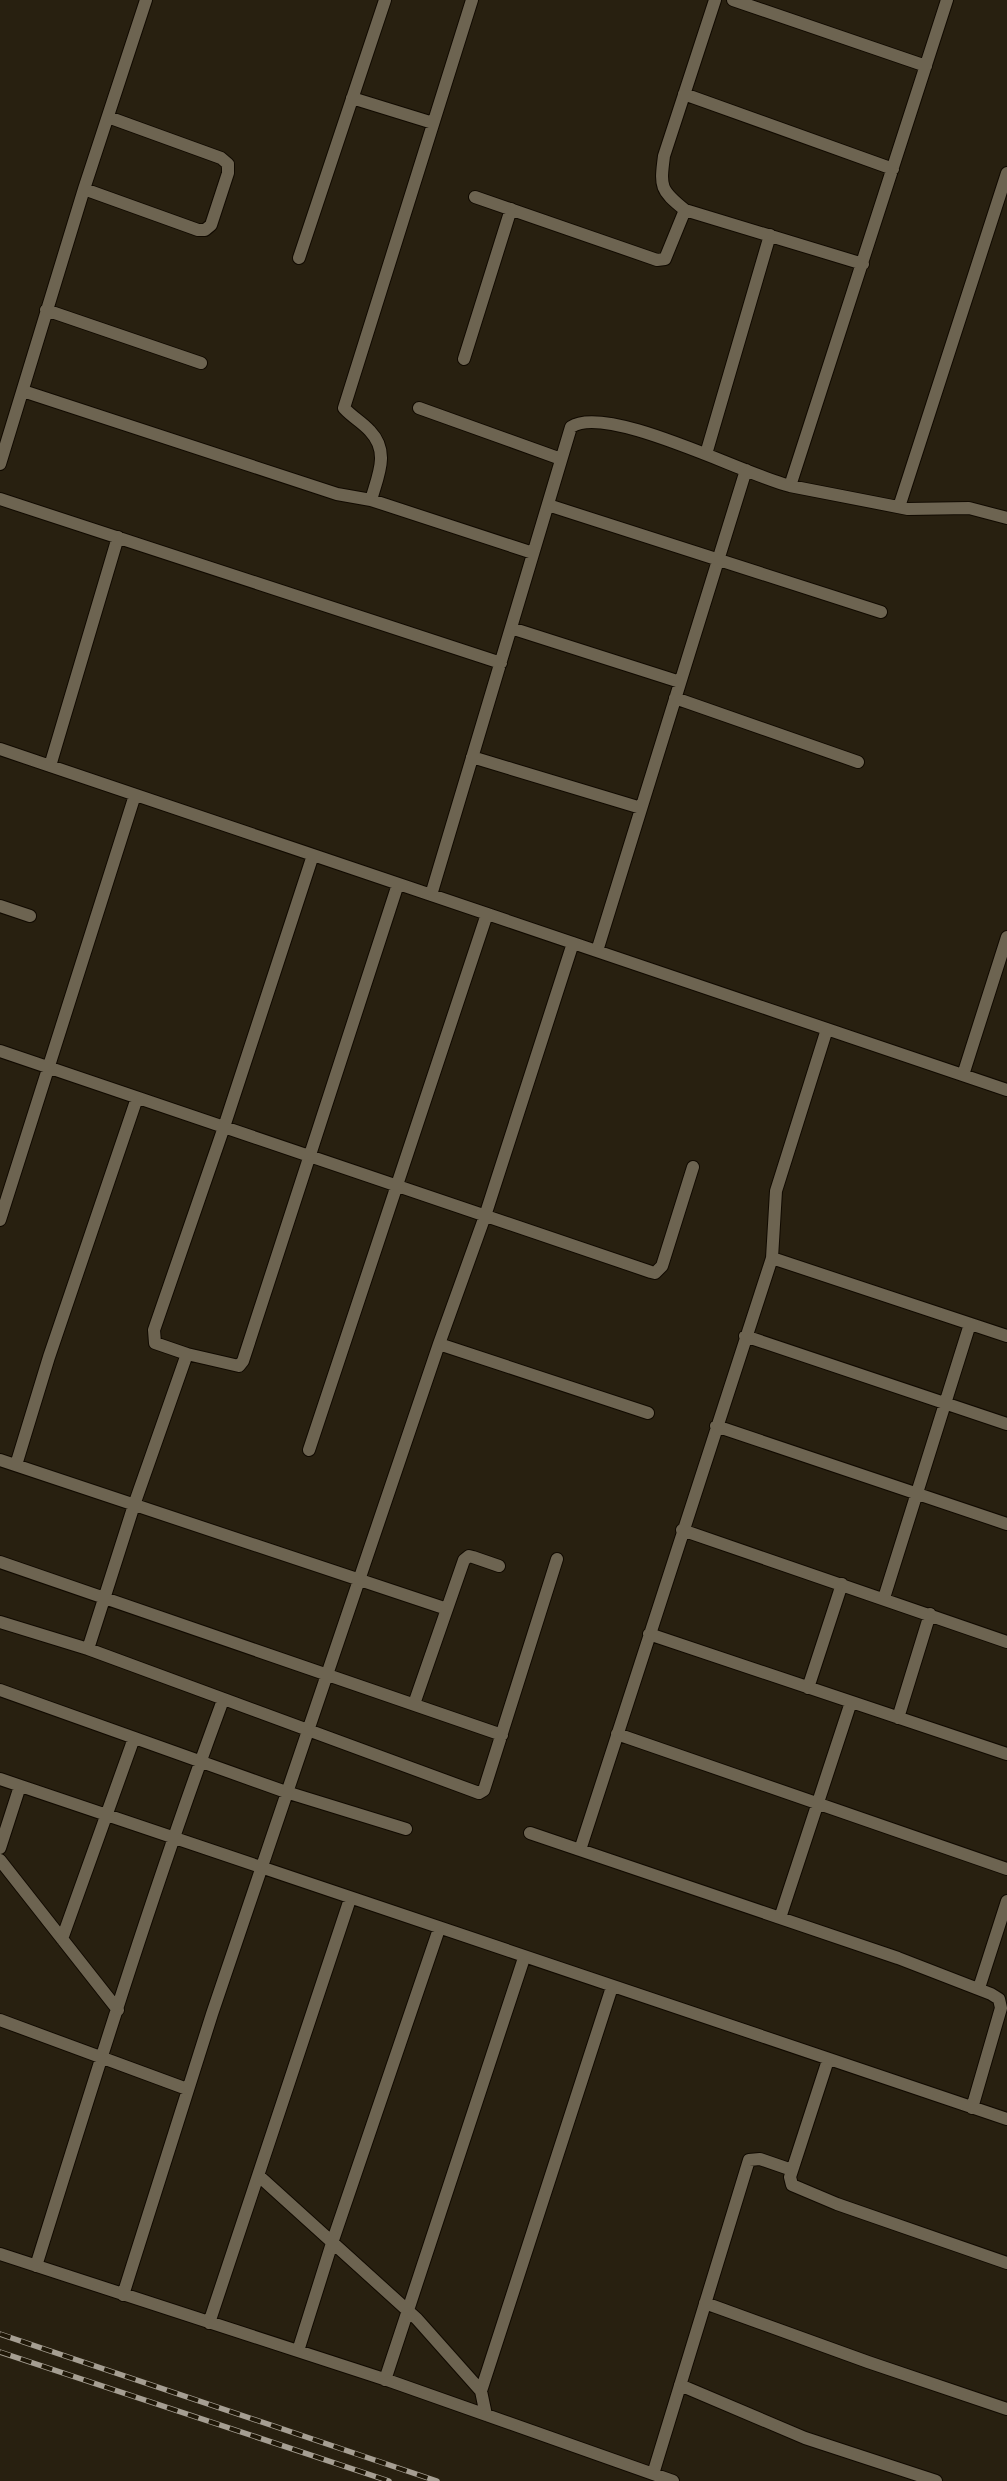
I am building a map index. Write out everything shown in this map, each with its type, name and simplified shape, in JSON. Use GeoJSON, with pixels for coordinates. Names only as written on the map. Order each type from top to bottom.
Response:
{"type":"FeatureCollection","features":[{"type":"Feature","properties":{"kind":"street"},"geometry":{"type":"LineString","coordinates":[[0,464],[84,189],[146,0]]}},
{"type":"Feature","properties":{"kind":"street"},"geometry":{"type":"LineString","coordinates":[[299,258],[385,0]]}},
{"type":"Feature","properties":{"kind":"street"},"geometry":{"type":"LineString","coordinates":[[371,500],[380,466],[381,444],[369,429],[344,408],[472,0]]}},
{"type":"Feature","properties":{"kind":"street"},"geometry":{"type":"LineString","coordinates":[[715,0],[664,156],[661,179],[666,195],[685,210],[863,264]]}},
{"type":"Feature","properties":{"kind":"street"},"geometry":{"type":"LineString","coordinates":[[733,0],[926,66]]}},
{"type":"Feature","properties":{"kind":"street"},"geometry":{"type":"LineString","coordinates":[[790,486],[863,264],[946,0]]}},
{"type":"Feature","properties":{"kind":"street"},"geometry":{"type":"LineString","coordinates":[[684,94],[893,169]]}},
{"type":"Feature","properties":{"kind":"street"},"geometry":{"type":"LineString","coordinates":[[352,98],[433,123]]}},
{"type":"Feature","properties":{"kind":"street"},"geometry":{"type":"LineString","coordinates":[[84,189],[198,230],[205,230],[210,225],[228,173],[228,164],[221,158],[108,117]]}},
{"type":"Feature","properties":{"kind":"street"},"geometry":{"type":"LineString","coordinates":[[899,507],[1007,173]]}},
{"type":"Feature","properties":{"kind":"street"},"geometry":{"type":"LineString","coordinates":[[476,197],[657,260],[664,259],[670,249],[685,210]]}},
{"type":"Feature","properties":{"kind":"street"},"geometry":{"type":"LineString","coordinates":[[464,359],[511,209]]}},
{"type":"Feature","properties":{"kind":"street"},"geometry":{"type":"LineString","coordinates":[[706,454],[770,235]]}},
{"type":"Feature","properties":{"kind":"street"},"geometry":{"type":"LineString","coordinates":[[46,310],[201,363]]}},
{"type":"Feature","properties":{"kind":"street"},"geometry":{"type":"LineString","coordinates":[[23,391],[337,494],[371,500],[533,553]]}},
{"type":"Feature","properties":{"kind":"street"},"geometry":{"type":"LineString","coordinates":[[419,408],[561,459]]}},
{"type":"Feature","properties":{"kind":"street"},"geometry":{"type":"LineString","coordinates":[[431,895],[571,427],[586,421],[603,422],[631,429],[706,454],[773,482],[790,486],[899,507],[969,508],[1007,518]]}},
{"type":"Feature","properties":{"kind":"street"},"geometry":{"type":"LineString","coordinates":[[597,951],[746,470]]}},
{"type":"Feature","properties":{"kind":"street"},"geometry":{"type":"LineString","coordinates":[[0,498],[500,663]]}},
{"type":"Feature","properties":{"kind":"street"},"geometry":{"type":"LineString","coordinates":[[548,504],[881,612]]}},
{"type":"Feature","properties":{"kind":"street"},"geometry":{"type":"LineString","coordinates":[[50,766],[118,538]]}},
{"type":"Feature","properties":{"kind":"street"},"geometry":{"type":"LineString","coordinates":[[511,628],[680,682]]}},
{"type":"Feature","properties":{"kind":"street"},"geometry":{"type":"LineString","coordinates":[[675,698],[858,762]]}},
{"type":"Feature","properties":{"kind":"street"},"geometry":{"type":"LineString","coordinates":[[0,749],[1007,1090]]}},
{"type":"Feature","properties":{"kind":"street"},"geometry":{"type":"LineString","coordinates":[[472,757],[641,808]]}},
{"type":"Feature","properties":{"kind":"street"},"geometry":{"type":"LineString","coordinates":[[0,1220],[6,1184],[49,1068],[135,795]]}},
{"type":"Feature","properties":{"kind":"street"},"geometry":{"type":"LineString","coordinates":[[312,855],[224,1127],[154,1330],[155,1343],[187,1354],[239,1366],[243,1361],[398,884]]}},
{"type":"Feature","properties":{"kind":"street"},"geometry":{"type":"LineString","coordinates":[[0,906],[30,916]]}},
{"type":"Feature","properties":{"kind":"street"},"geometry":{"type":"LineString","coordinates":[[309,1450],[487,914]]}},
{"type":"Feature","properties":{"kind":"street"},"geometry":{"type":"LineString","coordinates":[[962,1075],[1005,952],[1007,937]]}},
{"type":"Feature","properties":{"kind":"street"},"geometry":{"type":"LineString","coordinates":[[123,2295],[187,2089],[438,1344],[485,1216],[573,943]]}},
{"type":"Feature","properties":{"kind":"street"},"geometry":{"type":"LineString","coordinates":[[580,1850],[682,1530],[772,1258],[776,1191],[827,1029]]}},
{"type":"Feature","properties":{"kind":"street"},"geometry":{"type":"LineString","coordinates":[[0,1052],[655,1273],[662,1266],[693,1168]]}},
{"type":"Feature","properties":{"kind":"street"},"geometry":{"type":"LineString","coordinates":[[16,1465],[52,1348],[137,1098]]}},
{"type":"Feature","properties":{"kind":"street"},"geometry":{"type":"LineString","coordinates":[[772,1258],[1007,1336]]}},
{"type":"Feature","properties":{"kind":"street"},"geometry":{"type":"LineString","coordinates":[[884,1598],[970,1324]]}},
{"type":"Feature","properties":{"kind":"street"},"geometry":{"type":"LineString","coordinates":[[745,1336],[1007,1424]]}},
{"type":"Feature","properties":{"kind":"street"},"geometry":{"type":"LineString","coordinates":[[438,1344],[648,1413]]}},
{"type":"Feature","properties":{"kind":"street"},"geometry":{"type":"LineString","coordinates":[[88,1649],[134,1505],[187,1354]]}},
{"type":"Feature","properties":{"kind":"street"},"geometry":{"type":"LineString","coordinates":[[716,1426],[916,1495],[1007,1524]]}},
{"type":"Feature","properties":{"kind":"street"},"geometry":{"type":"LineString","coordinates":[[0,1460],[447,1609]]}},
{"type":"Feature","properties":{"kind":"street"},"geometry":{"type":"LineString","coordinates":[[682,1530],[884,1598],[1007,1642]]}},
{"type":"Feature","properties":{"kind":"street"},"geometry":{"type":"LineString","coordinates":[[414,1704],[466,1558],[473,1557],[499,1566]]}},
{"type":"Feature","properties":{"kind":"street"},"geometry":{"type":"LineString","coordinates":[[0,1622],[88,1649],[479,1793],[484,1790],[557,1559]]}},
{"type":"Feature","properties":{"kind":"street"},"geometry":{"type":"LineString","coordinates":[[0,1562],[502,1735]]}},
{"type":"Feature","properties":{"kind":"street"},"geometry":{"type":"LineString","coordinates":[[808,1688],[842,1584]]}},
{"type":"Feature","properties":{"kind":"street"},"geometry":{"type":"LineString","coordinates":[[898,1718],[930,1614]]}},
{"type":"Feature","properties":{"kind":"street"},"geometry":{"type":"LineString","coordinates":[[649,1634],[1007,1754]]}},
{"type":"Feature","properties":{"kind":"street"},"geometry":{"type":"LineString","coordinates":[[0,1690],[286,1792],[406,1829]]}},
{"type":"Feature","properties":{"kind":"street"},"geometry":{"type":"LineString","coordinates":[[36,2266],[102,2056],[200,1761],[223,1700]]}},
{"type":"Feature","properties":{"kind":"street"},"geometry":{"type":"LineString","coordinates":[[780,1918],[851,1702]]}},
{"type":"Feature","properties":{"kind":"street"},"geometry":{"type":"LineString","coordinates":[[617,1734],[1007,1869]]}},
{"type":"Feature","properties":{"kind":"street"},"geometry":{"type":"LineString","coordinates":[[62,1939],[134,1738]]}},
{"type":"Feature","properties":{"kind":"street"},"geometry":{"type":"LineString","coordinates":[[0,1779],[524,1958],[1007,2119]]}},
{"type":"Feature","properties":{"kind":"street"},"geometry":{"type":"LineString","coordinates":[[0,1848],[20,1786]]}},
{"type":"Feature","properties":{"kind":"street"},"geometry":{"type":"LineString","coordinates":[[530,1833],[898,1958],[979,1988],[999,1999],[1001,2008],[972,2108]]}},
{"type":"Feature","properties":{"kind":"street"},"geometry":{"type":"LineString","coordinates":[[0,1860],[118,2010]]}},
{"type":"Feature","properties":{"kind":"street"},"geometry":{"type":"LineString","coordinates":[[209,2323],[350,1899]]}},
{"type":"Feature","properties":{"kind":"street"},"geometry":{"type":"LineString","coordinates":[[979,1988],[1007,1901]]}},
{"type":"Feature","properties":{"kind":"street"},"geometry":{"type":"LineString","coordinates":[[298,2351],[332,2243],[439,1929]]}},
{"type":"Feature","properties":{"kind":"street"},"geometry":{"type":"LineString","coordinates":[[385,2380],[409,2312],[524,1958]]}},
{"type":"Feature","properties":{"kind":"street"},"geometry":{"type":"LineString","coordinates":[[486,2415],[481,2391],[612,1987]]}},
{"type":"Feature","properties":{"kind":"street"},"geometry":{"type":"LineString","coordinates":[[0,2020],[102,2056],[187,2089]]}},
{"type":"Feature","properties":{"kind":"street"},"geometry":{"type":"LineString","coordinates":[[828,2060],[790,2181],[798,2189],[1007,2263]]}},
{"type":"Feature","properties":{"kind":"street"},"geometry":{"type":"LineString","coordinates":[[653,2474],[749,2160],[760,2159],[792,2170]]}},
{"type":"Feature","properties":{"kind":"street"},"geometry":{"type":"LineString","coordinates":[[259,2176],[409,2312],[481,2391]]}},
{"type":"Feature","properties":{"kind":"street"},"geometry":{"type":"LineString","coordinates":[[0,2254],[385,2380],[673,2481]]}},
{"type":"Feature","properties":{"kind":"street"},"geometry":{"type":"LineString","coordinates":[[705,2303],[868,2362],[1007,2409]]}},
{"type":"Feature","properties":{"kind":"street"},"geometry":{"type":"LineString","coordinates":[[680,2385],[805,2438],[936,2481]]}},
{"type":"Feature","properties":{"kind":"railway"},"geometry":{"type":"LineString","coordinates":[[0,2334],[437,2481]]}},
{"type":"Feature","properties":{"kind":"railway"},"geometry":{"type":"LineString","coordinates":[[0,2352],[389,2481]]}}]}
